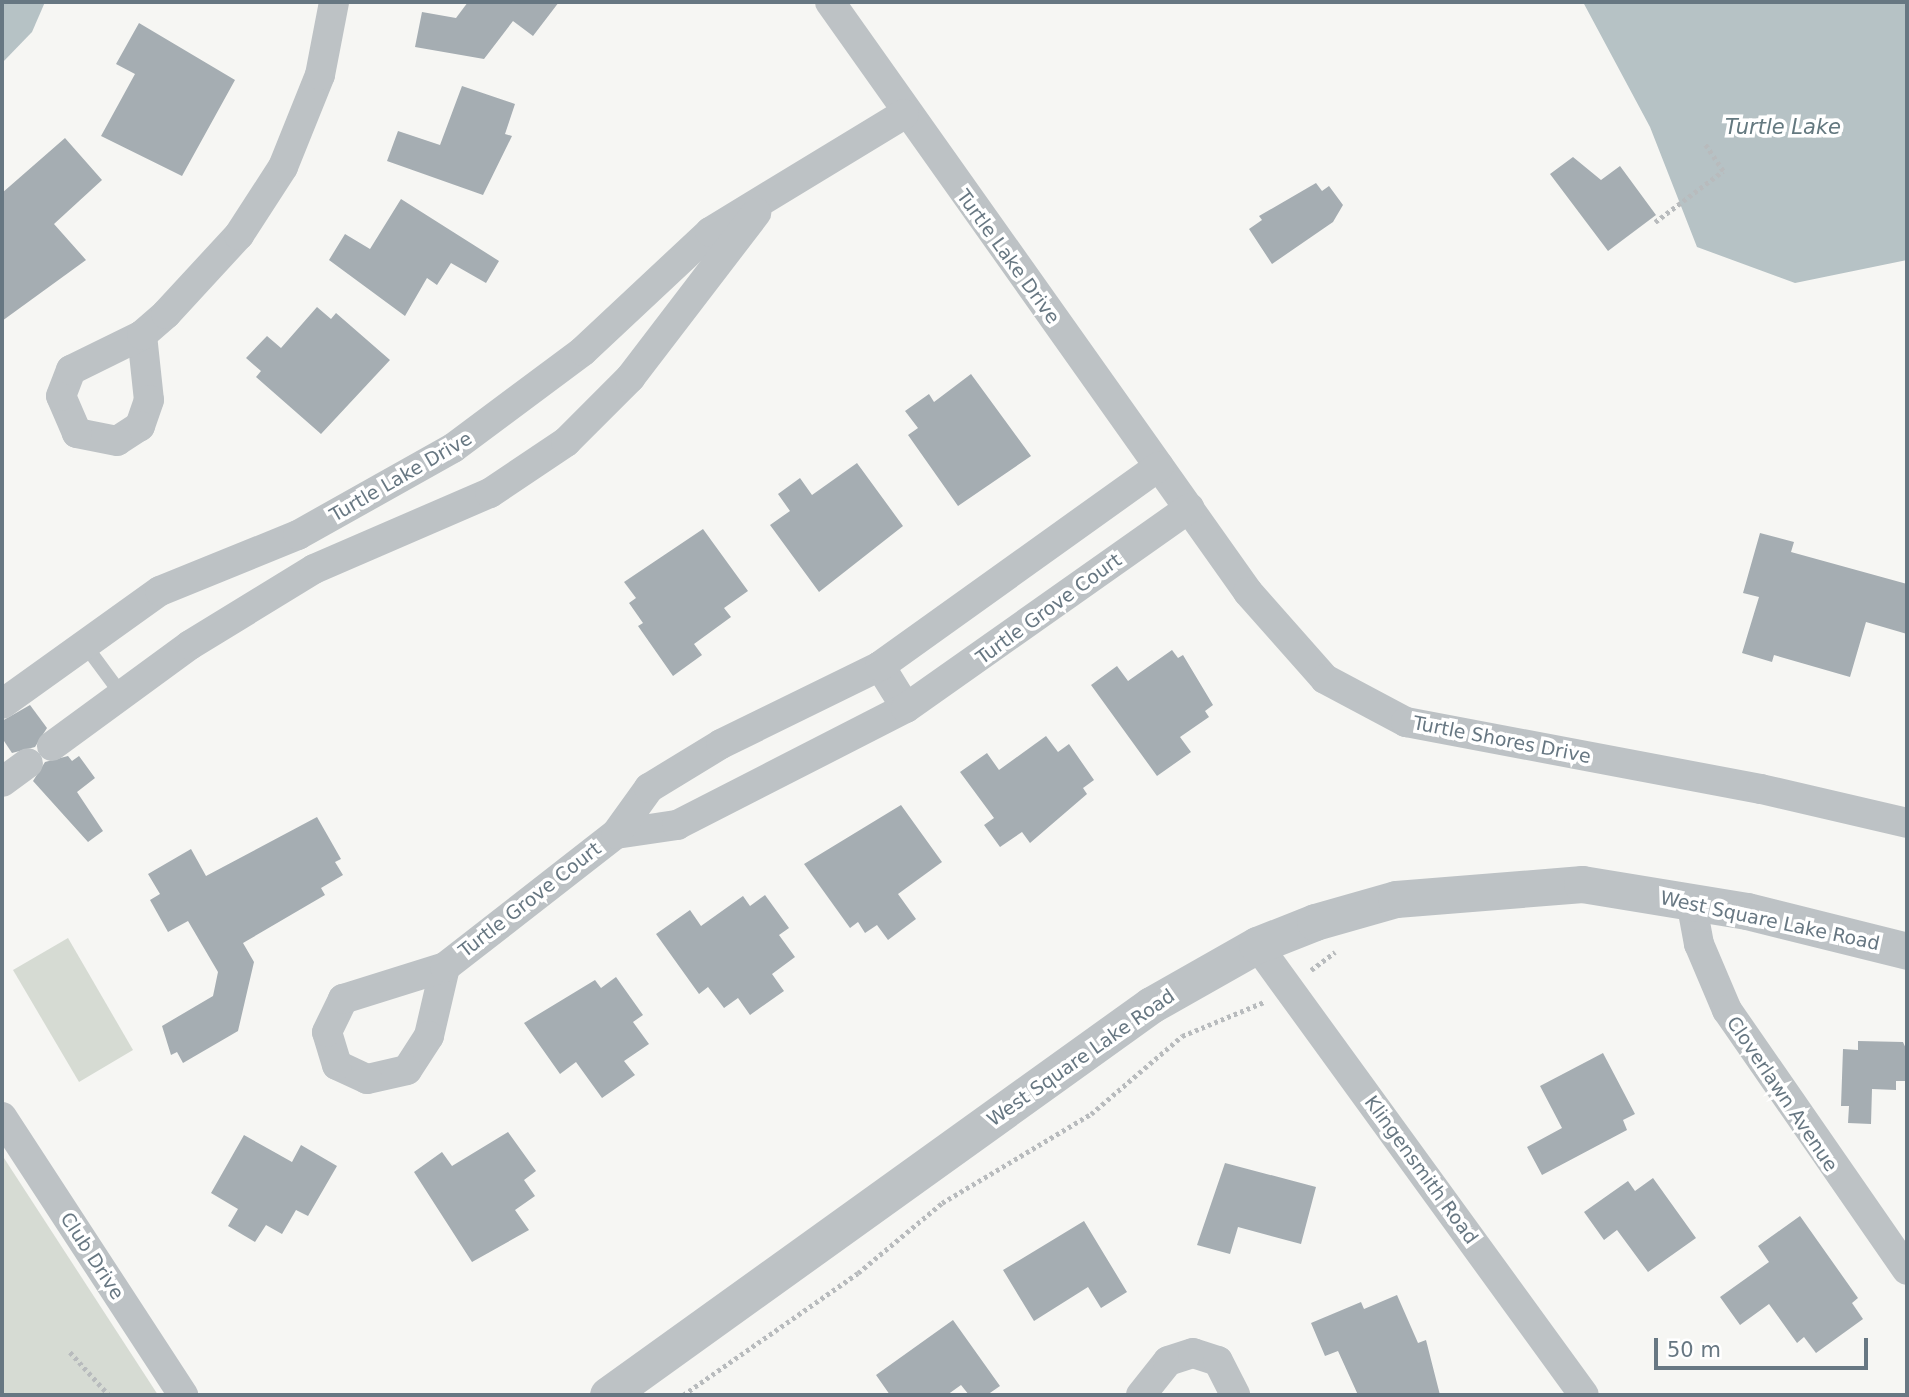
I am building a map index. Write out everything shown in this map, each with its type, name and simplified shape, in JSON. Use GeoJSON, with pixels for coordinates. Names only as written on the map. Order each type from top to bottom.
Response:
{"type":"FeatureCollection","features":[{"type":"Feature","properties":{"kind":"street"},"geometry":{"type":"LineString","coordinates":[[142,335],[239,235],[282,167],[320,75],[334,2]]}},
{"type":"Feature","properties":{"kind":"street","name":"Turtle Lake Drive"},"geometry":{"type":"LineString","coordinates":[[830,2],[904,114],[1112,401]]}},
{"type":"Feature","properties":{"kind":"street","name":"Turtle Lake Drive"},"geometry":{"type":"LineString","coordinates":[[2,782],[122,695],[306,552],[490,423],[583,351],[710,232],[767,200],[904,114]]}},
{"type":"Feature","properties":{"kind":"street","name":"Turtle Lake Drive"},"geometry":{"type":"LineString","coordinates":[[2,704],[160,591],[306,552],[490,493],[566,442],[631,377],[708,267],[767,200]]}},
{"type":"Feature","properties":{"kind":"street","name":"Turtle Shores Drive"},"geometry":{"type":"LineString","coordinates":[[1112,401],[1301,657],[1350,695],[1397,718],[1907,823]]}},
{"type":"Feature","properties":{"kind":"street","name":"Turtle Grove Court"},"geometry":{"type":"LineString","coordinates":[[445,967],[616,834],[649,788],[684,764],[880,666],[1159,466]]}},
{"type":"Feature","properties":{"kind":"street","name":"Turtle Grove Court"},"geometry":{"type":"LineString","coordinates":[[616,834],[677,825],[906,708],[1189,508]]}},
{"type":"Feature","properties":{"kind":"street"},"geometry":{"type":"LineString","coordinates":[[880,666],[906,708]]}},
{"type":"Feature","properties":{"kind":"street","name":"West Square Lake Road"},"geometry":{"type":"LineString","coordinates":[[608,1395],[1151,1005],[1257,945],[1396,899],[1582,884],[1691,901],[1907,951]]}},
{"type":"Feature","properties":{"kind":"street","name":"Cloverlawn Avenue"},"geometry":{"type":"LineString","coordinates":[[1691,901],[1699,944],[1727,1010],[1907,1270]]}},
{"type":"Feature","properties":{"kind":"street","name":"Klingensmith Road"},"geometry":{"type":"LineString","coordinates":[[1257,945],[1584,1395]]}},
{"type":"Feature","properties":{"kind":"street","name":"Club Drive"},"geometry":{"type":"LineString","coordinates":[[2,1117],[183,1395]]}},
{"type":"Feature","properties":{"kind":"street"},"geometry":{"type":"LineString","coordinates":[[1141,1395],[1168,1361],[1193,1353],[1218,1361],[1236,1395]]}},
{"type":"Feature","properties":{"kind":"lane"},"geometry":{"type":"LineString","coordinates":[[85,645],[122,695]]}},
{"type":"Feature","properties":{"kind":"path"},"geometry":{"type":"LineString","coordinates":[[1655,222],[1723,171],[1704,143]]}},
{"type":"Feature","properties":{"kind":"path"},"geometry":{"type":"LineString","coordinates":[[1304,976],[1347,948]]}},
{"type":"Feature","properties":{"kind":"path"},"geometry":{"type":"LineString","coordinates":[[683,1395],[858,1273],[942,1203],[1091,1114],[1182,1036],[1277,998]]}},
{"type":"Feature","properties":{"kind":"path"},"geometry":{"type":"LineString","coordinates":[[70,1352],[108,1395]]}},
{"type":"Feature","properties":{"kind":"shaded area"},"geometry":{"type":"Polygon","coordinates":[[[68,938],[133,1050],[79,1082],[13,970],[68,938]]]}},
{"type":"Feature","properties":{"kind":"shaded area"},"geometry":{"type":"Polygon","coordinates":[[[2,1155],[158,1395],[2,1395],[2,1155]]]}},
{"type":"Feature","properties":{"kind":"water"},"geometry":{"type":"Polygon","coordinates":[[[2,2],[45,2],[32,32],[2,63],[2,2]]]}},
{"type":"Feature","properties":{"kind":"water","name":"Turtle Lake"},"geometry":{"type":"Polygon","coordinates":[[[1583,2],[1907,2],[1907,260],[1795,283],[1697,247],[1650,127],[1583,2]]]}},
{"type":"Feature","properties":{"kind":"building"},"geometry":{"type":"Polygon","coordinates":[[[468,2],[559,2],[533,36],[513,21],[484,59],[415,47],[422,12],[456,18],[468,2]]]}},
{"type":"Feature","properties":{"kind":"building"},"geometry":{"type":"Polygon","coordinates":[[[139,23],[235,80],[182,176],[101,136],[135,74],[116,64],[139,23]]]}},
{"type":"Feature","properties":{"kind":"building"},"geometry":{"type":"Polygon","coordinates":[[[462,86],[515,104],[505,134],[512,136],[483,195],[387,161],[398,131],[440,145],[462,86]]]}},
{"type":"Feature","properties":{"kind":"building"},"geometry":{"type":"Polygon","coordinates":[[[65,138],[102,180],[54,224],[86,260],[2,321],[2,193],[65,138]]]}},
{"type":"Feature","properties":{"kind":"building"},"geometry":{"type":"Polygon","coordinates":[[[1573,157],[1601,180],[1620,166],[1656,215],[1608,251],[1550,174],[1573,157]]]}},
{"type":"Feature","properties":{"kind":"building"},"geometry":{"type":"Polygon","coordinates":[[[1316,183],[1322,191],[1329,186],[1343,205],[1333,222],[1272,264],[1249,229],[1262,220],[1259,216],[1316,183]]]}},
{"type":"Feature","properties":{"kind":"building"},"geometry":{"type":"Polygon","coordinates":[[[401,199],[499,261],[486,283],[451,263],[437,285],[427,278],[405,316],[329,260],[345,234],[370,249],[401,199]]]}},
{"type":"Feature","properties":{"kind":"building"},"geometry":{"type":"Polygon","coordinates":[[[317,307],[331,319],[336,313],[390,360],[321,434],[256,377],[261,371],[246,358],[267,336],[281,348],[317,307]]]}},
{"type":"Feature","properties":{"kind":"building"},"geometry":{"type":"Polygon","coordinates":[[[971,374],[1031,456],[958,506],[908,435],[918,428],[905,411],[929,394],[934,402],[971,374]]]}},
{"type":"Feature","properties":{"kind":"building"},"geometry":{"type":"Polygon","coordinates":[[[857,463],[903,526],[819,592],[770,525],[790,511],[778,494],[800,478],[812,495],[857,463]]]}},
{"type":"Feature","properties":{"kind":"building"},"geometry":{"type":"Polygon","coordinates":[[[703,529],[748,591],[724,608],[731,617],[694,644],[702,655],[673,676],[638,626],[643,623],[629,603],[636,598],[624,582],[703,529]]]}},
{"type":"Feature","properties":{"kind":"building"},"geometry":{"type":"Polygon","coordinates":[[[1760,533],[1794,542],[1791,552],[1907,584],[1907,634],[1866,622],[1850,677],[1774,655],[1772,662],[1742,653],[1759,597],[1743,593],[1760,533]]]}},
{"type":"Feature","properties":{"kind":"building"},"geometry":{"type":"Polygon","coordinates":[[[1172,650],[1178,658],[1183,655],[1213,705],[1205,711],[1209,717],[1180,737],[1191,752],[1157,776],[1091,685],[1117,666],[1128,681],[1172,650]]]}},
{"type":"Feature","properties":{"kind":"building"},"geometry":{"type":"Polygon","coordinates":[[[30,705],[47,728],[35,747],[12,753],[2,738],[2,721],[30,705]]]}},
{"type":"Feature","properties":{"kind":"building"},"geometry":{"type":"Polygon","coordinates":[[[1046,736],[1058,752],[1069,744],[1094,780],[1083,788],[1087,794],[1030,843],[1022,832],[1000,847],[984,825],[994,818],[960,772],[987,753],[999,770],[1046,736]]]}},
{"type":"Feature","properties":{"kind":"building"},"geometry":{"type":"Polygon","coordinates":[[[68,756],[72,761],[79,756],[95,778],[77,792],[103,831],[88,842],[33,781],[45,762],[68,756]]]}},
{"type":"Feature","properties":{"kind":"building"},"geometry":{"type":"Polygon","coordinates":[[[901,805],[942,862],[898,894],[916,919],[888,940],[877,925],[865,933],[858,922],[850,928],[804,864],[901,805]]]}},
{"type":"Feature","properties":{"kind":"building"},"geometry":{"type":"Polygon","coordinates":[[[317,817],[341,859],[335,862],[343,875],[321,888],[325,895],[243,943],[254,962],[238,1031],[183,1063],[177,1052],[171,1055],[162,1026],[213,996],[218,972],[188,921],[168,932],[150,900],[160,894],[148,874],[191,849],[206,876],[317,817]]]}},
{"type":"Feature","properties":{"kind":"building"},"geometry":{"type":"Polygon","coordinates":[[[765,895],[789,928],[779,935],[795,957],[772,974],[784,991],[750,1015],[738,998],[724,1008],[708,987],[699,994],[656,934],[690,910],[701,926],[743,896],[750,906],[765,895]]]}},
{"type":"Feature","properties":{"kind":"building"},"geometry":{"type":"Polygon","coordinates":[[[616,977],[643,1015],[633,1022],[649,1044],[624,1061],[635,1075],[602,1098],[576,1062],[560,1074],[524,1023],[595,980],[601,988],[616,977]]]}},
{"type":"Feature","properties":{"kind":"building"},"geometry":{"type":"Polygon","coordinates":[[[1858,1041],[1903,1042],[1907,1051],[1907,1081],[1896,1081],[1896,1090],[1872,1089],[1871,1124],[1848,1123],[1849,1106],[1841,1106],[1843,1049],[1858,1050],[1858,1041]]]}},
{"type":"Feature","properties":{"kind":"building"},"geometry":{"type":"Polygon","coordinates":[[[1603,1053],[1635,1114],[1623,1120],[1627,1130],[1542,1175],[1527,1147],[1562,1128],[1540,1086],[1603,1053]]]}},
{"type":"Feature","properties":{"kind":"building"},"geometry":{"type":"Polygon","coordinates":[[[508,1132],[536,1171],[524,1180],[535,1196],[515,1210],[529,1230],[472,1262],[414,1172],[442,1152],[452,1166],[508,1132]]]}},
{"type":"Feature","properties":{"kind":"building"},"geometry":{"type":"Polygon","coordinates":[[[244,1135],[292,1162],[301,1145],[337,1166],[308,1216],[296,1210],[282,1234],[266,1225],[255,1242],[228,1226],[238,1209],[211,1193],[244,1135]]]}},
{"type":"Feature","properties":{"kind":"building"},"geometry":{"type":"Polygon","coordinates":[[[1225,1163],[1316,1187],[1301,1244],[1238,1227],[1230,1254],[1197,1245],[1225,1163]]]}},
{"type":"Feature","properties":{"kind":"building"},"geometry":{"type":"Polygon","coordinates":[[[1653,1178],[1696,1238],[1648,1272],[1617,1230],[1604,1240],[1584,1212],[1628,1181],[1635,1191],[1653,1178]]]}},
{"type":"Feature","properties":{"kind":"building"},"geometry":{"type":"Polygon","coordinates":[[[1800,1216],[1858,1298],[1852,1303],[1863,1319],[1816,1353],[1804,1337],[1797,1343],[1769,1304],[1740,1325],[1720,1297],[1769,1262],[1758,1246],[1800,1216]]]}},
{"type":"Feature","properties":{"kind":"building"},"geometry":{"type":"Polygon","coordinates":[[[1084,1221],[1127,1292],[1101,1308],[1088,1287],[1034,1321],[1003,1270],[1084,1221]]]}},
{"type":"Feature","properties":{"kind":"building"},"geometry":{"type":"Polygon","coordinates":[[[1397,1295],[1418,1343],[1426,1340],[1440,1395],[1358,1395],[1338,1351],[1325,1356],[1311,1323],[1361,1302],[1364,1309],[1397,1295]]]}},
{"type":"Feature","properties":{"kind":"building"},"geometry":{"type":"Polygon","coordinates":[[[953,1320],[1000,1386],[987,1395],[969,1395],[961,1385],[947,1395],[890,1395],[876,1375],[953,1320]]]}}]}
